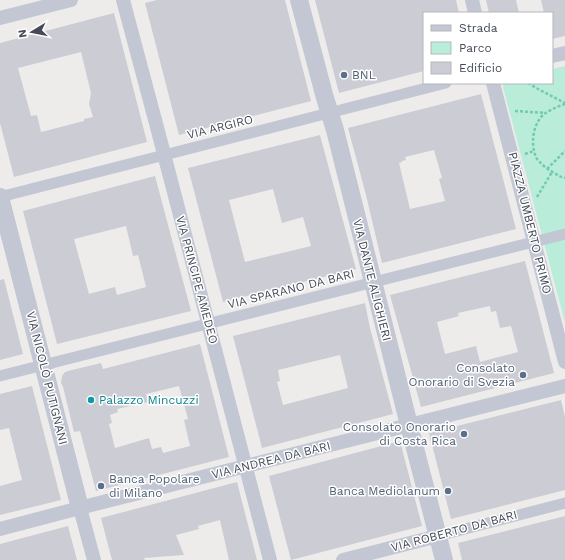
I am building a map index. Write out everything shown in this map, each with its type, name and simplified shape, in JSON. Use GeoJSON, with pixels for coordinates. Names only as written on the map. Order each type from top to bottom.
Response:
{"type":"FeatureCollection","features":[{"type":"Feature","properties":{"kind":"street"},"geometry":{"type":"LineString","coordinates":[[0,18],[71,0]]}},
{"type":"Feature","properties":{"kind":"street","name":"VIA PRINCIPE AMEDEO"},"geometry":{"type":"LineString","coordinates":[[123,0],[270,560]]}},
{"type":"Feature","properties":{"kind":"street","name":"VIA DANTE ALIGHIERI"},"geometry":{"type":"LineString","coordinates":[[299,0],[330,113],[444,560]]}},
{"type":"Feature","properties":{"kind":"street"},"geometry":{"type":"LineString","coordinates":[[472,0],[475,12]]}},
{"type":"Feature","properties":{"kind":"street"},"geometry":{"type":"LineString","coordinates":[[553,56],[565,53]]}},
{"type":"Feature","properties":{"kind":"street","name":"VIA ARGIRO"},"geometry":{"type":"LineString","coordinates":[[0,197],[442,84]]}},
{"type":"Feature","properties":{"kind":"street","name":"PIAZZA UMBERTO PRIMO"},"geometry":{"type":"LineString","coordinates":[[493,84],[565,362]]}},
{"type":"Feature","properties":{"kind":"street","name":"VIA NICOLÒ PUTIGNANI"},"geometry":{"type":"LineString","coordinates":[[0,197],[94,560]]}},
{"type":"Feature","properties":{"kind":"street","name":"VIA SPARANO DA BARI"},"geometry":{"type":"LineString","coordinates":[[0,376],[565,234]]}},
{"type":"Feature","properties":{"kind":"street","name":"VIA ANDREA DA BARI"},"geometry":{"type":"LineString","coordinates":[[0,529],[565,386]]}},
{"type":"Feature","properties":{"kind":"street","name":"VIA ROBERTO DA BARI"},"geometry":{"type":"LineString","coordinates":[[343,560],[565,503]]}},
{"type":"Feature","properties":{"kind":"path"},"geometry":{"type":"LineString","coordinates":[[530,84],[565,103]]}},
{"type":"Feature","properties":{"kind":"path"},"geometry":{"type":"LineString","coordinates":[[565,103],[550,110],[539,118],[534,130],[533,143],[537,158],[543,166],[565,178]]}},
{"type":"Feature","properties":{"kind":"path"},"geometry":{"type":"LineString","coordinates":[[512,110],[531,113],[546,113]]}},
{"type":"Feature","properties":{"kind":"path"},"geometry":{"type":"LineString","coordinates":[[523,155],[534,151]]}},
{"type":"Feature","properties":{"kind":"path"},"geometry":{"type":"LineString","coordinates":[[548,169],[565,151]]}},
{"type":"Feature","properties":{"kind":"path"},"geometry":{"type":"LineString","coordinates":[[535,201],[552,172]]}},
{"type":"Feature","properties":{"kind":"green space"},"geometry":{"type":"Polygon","coordinates":[[[565,66],[565,323],[503,87],[504,84],[553,84],[553,69],[565,66]]]}},
{"type":"Feature","properties":{"kind":"building"},"geometry":{"type":"Polygon","coordinates":[[[157,0],[285,0],[311,101],[179,135],[145,3],[157,0]]]}},
{"type":"Feature","properties":{"kind":"building"},"geometry":{"type":"Polygon","coordinates":[[[315,0],[456,0],[459,12],[423,12],[423,71],[339,93],[315,0]]]}},
{"type":"Feature","properties":{"kind":"building"},"geometry":{"type":"Polygon","coordinates":[[[486,0],[516,0],[519,12],[489,12],[486,0]]]}},
{"type":"Feature","properties":{"kind":"building"},"geometry":{"type":"Polygon","coordinates":[[[541,0],[565,0],[565,36],[553,39],[553,12],[544,12],[541,0]]]}},
{"type":"Feature","properties":{"kind":"building"},"geometry":{"type":"Polygon","coordinates":[[[114,13],[147,142],[14,177],[0,123],[0,43],[114,13]],[[81,52],[18,68],[31,116],[37,115],[41,132],[84,121],[84,119],[93,117],[89,104],[91,93],[81,52]]]}},
{"type":"Feature","properties":{"kind":"building"},"geometry":{"type":"Polygon","coordinates":[[[481,94],[516,229],[382,263],[348,128],[481,94]],[[434,150],[405,157],[406,160],[399,163],[410,209],[445,201],[439,179],[442,178],[434,150]]]}},
{"type":"Feature","properties":{"kind":"building"},"geometry":{"type":"Polygon","coordinates":[[[320,135],[356,269],[223,302],[188,168],[320,135]],[[273,189],[229,200],[245,262],[311,246],[303,217],[282,223],[273,189]]]}},
{"type":"Feature","properties":{"kind":"building"},"geometry":{"type":"Polygon","coordinates":[[[155,176],[191,311],[57,344],[23,211],[155,176]],[[126,226],[74,239],[89,294],[115,287],[117,295],[146,287],[138,255],[133,256],[126,226]]]}},
{"type":"Feature","properties":{"kind":"building"},"geometry":{"type":"Polygon","coordinates":[[[525,261],[554,373],[421,407],[390,295],[525,261]],[[490,306],[458,313],[459,316],[437,322],[445,354],[476,346],[480,362],[518,352],[511,326],[500,328],[496,311],[491,312],[490,306]]]}},
{"type":"Feature","properties":{"kind":"building"},"geometry":{"type":"Polygon","coordinates":[[[4,279],[23,354],[0,360],[0,280],[4,279]]]}},
{"type":"Feature","properties":{"kind":"building"},"geometry":{"type":"Polygon","coordinates":[[[365,303],[370,328],[393,414],[262,448],[233,336],[365,303]],[[340,355],[278,370],[280,381],[277,382],[283,405],[348,388],[340,355]]]}},
{"type":"Feature","properties":{"kind":"building"},"geometry":{"type":"Polygon","coordinates":[[[200,344],[229,457],[96,491],[80,431],[74,432],[61,383],[62,376],[68,371],[101,363],[103,369],[200,344]],[[179,386],[146,394],[148,402],[117,409],[118,412],[110,415],[112,423],[109,424],[115,448],[149,438],[152,449],[161,447],[163,453],[190,446],[184,420],[188,419],[179,386]]]}},
{"type":"Feature","properties":{"kind":"building"},"geometry":{"type":"Polygon","coordinates":[[[32,386],[61,500],[0,515],[0,486],[22,480],[9,428],[0,430],[0,394],[32,386]]]}},
{"type":"Feature","properties":{"kind":"building"},"geometry":{"type":"Polygon","coordinates":[[[561,400],[565,417],[565,490],[451,519],[429,433],[561,400]]]}},
{"type":"Feature","properties":{"kind":"building"},"geometry":{"type":"Polygon","coordinates":[[[400,441],[422,526],[291,560],[269,476],[400,441]]]}},
{"type":"Feature","properties":{"kind":"building"},"geometry":{"type":"Polygon","coordinates":[[[237,482],[257,560],[229,560],[220,520],[198,526],[199,529],[176,535],[184,555],[144,558],[145,560],[112,560],[101,518],[237,482]]]}},
{"type":"Feature","properties":{"kind":"building"},"geometry":{"type":"Polygon","coordinates":[[[565,516],[565,560],[462,560],[458,543],[565,516]]]}},
{"type":"Feature","properties":{"kind":"building"},"geometry":{"type":"Polygon","coordinates":[[[68,526],[77,560],[0,560],[0,544],[68,526]]]}},
{"type":"Feature","properties":{"kind":"place","name":"BNL"},"geometry":{"type":"Point","coordinates":[344,75]}},
{"type":"Feature","properties":{"kind":"place","name":"Consolato Onorario di Svezia"},"geometry":{"type":"Point","coordinates":[523,375]}},
{"type":"Feature","properties":{"kind":"place","name":"Palazzo Mincuzzi"},"geometry":{"type":"Point","coordinates":[91,400]}},
{"type":"Feature","properties":{"kind":"place","name":"Consolato Onorario di Costa Rica"},"geometry":{"type":"Point","coordinates":[464,434]}},
{"type":"Feature","properties":{"kind":"place","name":"Banca Popolare di Milano"},"geometry":{"type":"Point","coordinates":[101,486]}},
{"type":"Feature","properties":{"kind":"place","name":"Banca Mediolanum"},"geometry":{"type":"Point","coordinates":[448,491]}}]}
